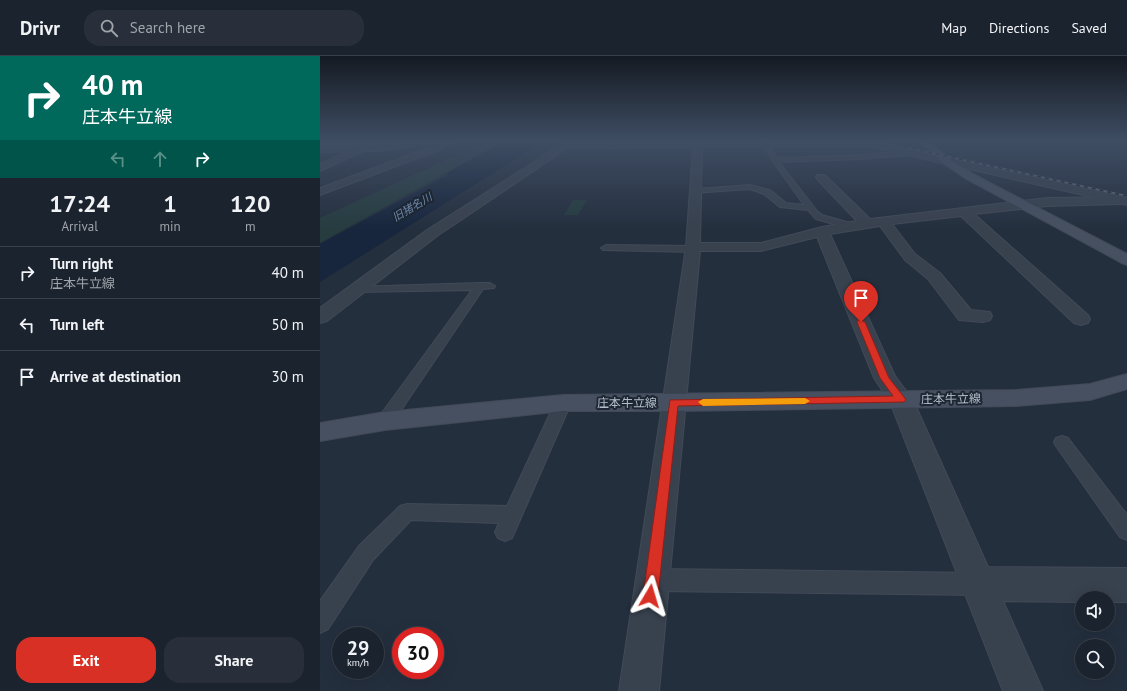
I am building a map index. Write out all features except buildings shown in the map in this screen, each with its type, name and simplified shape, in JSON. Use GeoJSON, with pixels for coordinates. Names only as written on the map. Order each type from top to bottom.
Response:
{"type":"FeatureCollection","features":[{"type":"Feature","properties":{"kind":"main road"},"geometry":{"type":"LineString","coordinates":[[960,170],[1021,205],[1127,260]]}},
{"type":"Feature","properties":{"kind":"main road","name":"庄本牛立線"},"geometry":{"type":"LineString","coordinates":[[320,432],[385,421],[563,403],[673,403],[1015,398],[1090,392],[1127,381]]}},
{"type":"Feature","properties":{"kind":"street"},"geometry":{"type":"LineString","coordinates":[[320,192],[378,170]]}},
{"type":"Feature","properties":{"kind":"street"},"geometry":{"type":"LineString","coordinates":[[320,317],[432,233],[529,170]]}},
{"type":"Feature","properties":{"kind":"street"},"geometry":{"type":"LineString","coordinates":[[639,691],[693,248],[697,170]]}},
{"type":"Feature","properties":{"kind":"street"},"geometry":{"type":"LineString","coordinates":[[989,170],[1123,200]]}},
{"type":"Feature","properties":{"kind":"street"},"geometry":{"type":"LineString","coordinates":[[821,177],[866,223]]}},
{"type":"Feature","properties":{"kind":"street"},"geometry":{"type":"LineString","coordinates":[[693,248],[761,246],[822,231],[866,223],[1047,202],[1123,200]]}},
{"type":"Feature","properties":{"kind":"street"},"geometry":{"type":"LineString","coordinates":[[964,212],[1081,319]]}},
{"type":"Feature","properties":{"kind":"street"},"geometry":{"type":"LineString","coordinates":[[883,221],[910,257],[934,276],[966,316],[983,316]]}},
{"type":"Feature","properties":{"kind":"street"},"geometry":{"type":"LineString","coordinates":[[822,231],[885,378],[901,400],[1023,691]]}},
{"type":"Feature","properties":{"kind":"street"},"geometry":{"type":"LineString","coordinates":[[979,584],[1127,585]]}},
{"type":"Feature","properties":{"kind":"lane"},"geometry":{"type":"LineString","coordinates":[[786,170],[811,208],[819,217],[850,226]]}},
{"type":"Feature","properties":{"kind":"lane"},"geometry":{"type":"LineString","coordinates":[[696,191],[750,187],[767,192],[783,205],[811,208]]}},
{"type":"Feature","properties":{"kind":"lane"},"geometry":{"type":"LineString","coordinates":[[606,248],[693,248]]}},
{"type":"Feature","properties":{"kind":"lane"},"geometry":{"type":"LineString","coordinates":[[357,289],[485,286],[385,421]]}},
{"type":"Feature","properties":{"kind":"lane"},"geometry":{"type":"LineString","coordinates":[[320,621],[366,553],[406,512],[508,524],[563,403]]}},
{"type":"Feature","properties":{"kind":"lane"},"geometry":{"type":"LineString","coordinates":[[1062,442],[1127,530]]}},
{"type":"Feature","properties":{"kind":"lane"},"geometry":{"type":"LineString","coordinates":[[652,580],[979,584]]}},
{"type":"Feature","properties":{"kind":"green space"},"geometry":{"type":"Polygon","coordinates":[[[425,170],[452,170],[320,243],[320,218],[425,170]]]}},
{"type":"Feature","properties":{"kind":"green space"},"geometry":{"type":"Polygon","coordinates":[[[573,200],[587,200],[578,215],[564,215],[573,200]]]}},
{"type":"Feature","properties":{"kind":"water","name":"旧猪名川"},"geometry":{"type":"Polygon","coordinates":[[[453,170],[499,170],[320,282],[320,244],[448,175],[447,173],[453,170]]]}},
{"type":"Feature","properties":{"kind":"railway"},"geometry":{"type":"LineString","coordinates":[[1007,170],[1127,196]]}},
{"type":"Feature","properties":{"kind":"slow traffic"},"geometry":{"type":"LineString","coordinates":[[703,402],[805,401]]}},
{"type":"Feature","properties":{"kind":"route"},"geometry":{"type":"LineString","coordinates":[[650,596],[673,403],[901,400],[885,378],[861,322]]}}]}
